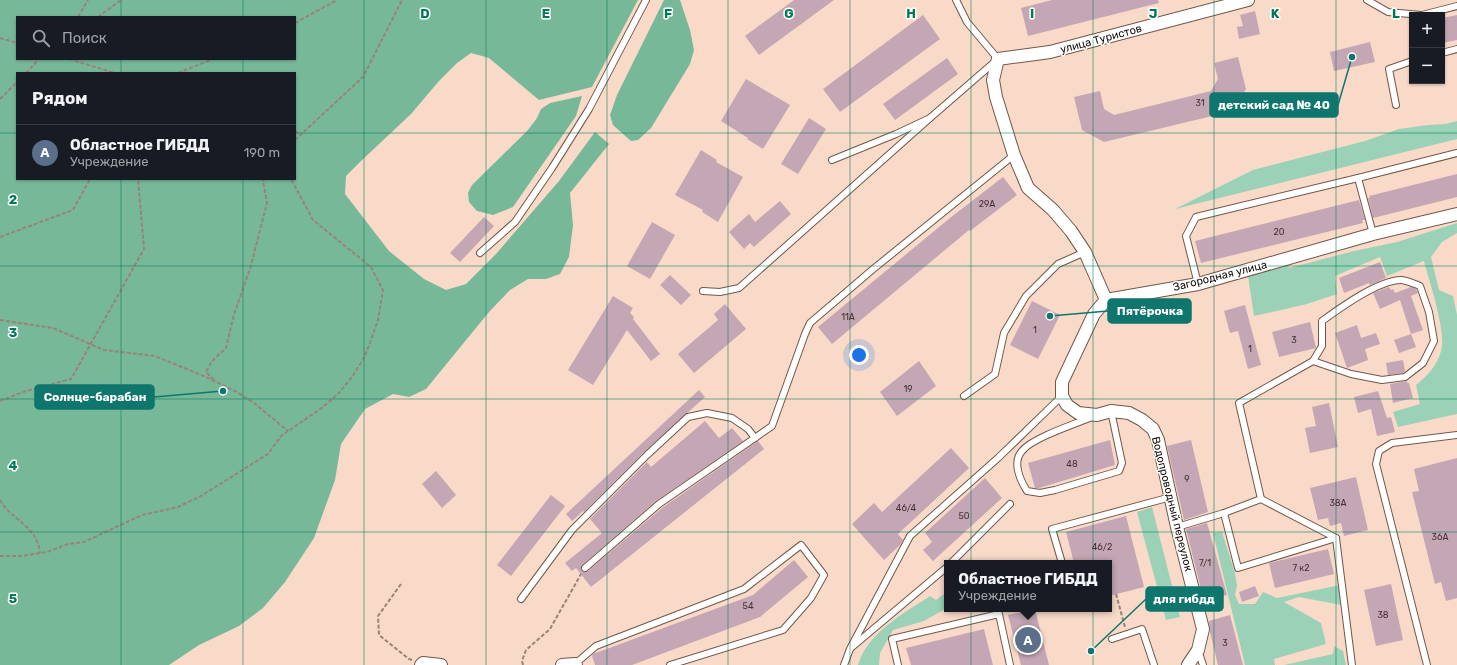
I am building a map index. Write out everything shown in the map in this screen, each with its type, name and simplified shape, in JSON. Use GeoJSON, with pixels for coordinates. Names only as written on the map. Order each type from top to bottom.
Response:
{"type":"FeatureCollection","features":[{"type":"Feature","properties":{"kind":"street","name":"улица Туристов"},"geometry":{"type":"LineString","coordinates":[[998,59],[1050,52],[1248,0]]}},
{"type":"Feature","properties":{"kind":"street"},"geometry":{"type":"LineString","coordinates":[[998,59],[993,80],[996,97],[1014,155],[1028,188],[1052,210],[1071,232],[1085,252],[1106,300],[1094,314],[1062,382],[1062,396]]}},
{"type":"Feature","properties":{"kind":"street","name":"Загородная улица"},"geometry":{"type":"LineString","coordinates":[[1106,300],[1198,284],[1373,234],[1457,214]]}},
{"type":"Feature","properties":{"kind":"street","name":"Водопроводный переулок"},"geometry":{"type":"LineString","coordinates":[[1062,396],[1067,405],[1078,413],[1098,415],[1111,411],[1129,413],[1142,420],[1153,429],[1158,440],[1177,527],[1203,629],[1198,650],[1188,665]]}},
{"type":"Feature","properties":{"kind":"street"},"geometry":{"type":"LineString","coordinates":[[422,664],[441,665]]}},
{"type":"Feature","properties":{"kind":"street"},"geometry":{"type":"LineString","coordinates":[[562,665],[576,664]]}},
{"type":"Feature","properties":{"kind":"lane"},"geometry":{"type":"LineString","coordinates":[[480,253],[515,222],[552,168],[589,109],[646,0]]}},
{"type":"Feature","properties":{"kind":"lane"},"geometry":{"type":"LineString","coordinates":[[703,291],[720,292],[739,288],[998,59],[967,22],[956,0]]}},
{"type":"Feature","properties":{"kind":"lane"},"geometry":{"type":"LineString","coordinates":[[1368,0],[1388,12],[1409,14]]}},
{"type":"Feature","properties":{"kind":"lane"},"geometry":{"type":"LineString","coordinates":[[1434,12],[1457,6]]}},
{"type":"Feature","properties":{"kind":"lane"},"geometry":{"type":"LineString","coordinates":[[1445,52],[1457,48]]}},
{"type":"Feature","properties":{"kind":"lane"},"geometry":{"type":"LineString","coordinates":[[1396,105],[1389,69],[1409,62]]}},
{"type":"Feature","properties":{"kind":"lane"},"geometry":{"type":"LineString","coordinates":[[832,160],[896,134],[930,118]]}},
{"type":"Feature","properties":{"kind":"lane"},"geometry":{"type":"LineString","coordinates":[[1198,284],[1186,236],[1196,217],[1457,153]]}},
{"type":"Feature","properties":{"kind":"lane"},"geometry":{"type":"LineString","coordinates":[[585,568],[659,504],[772,426],[810,323],[872,270],[1014,155]]}},
{"type":"Feature","properties":{"kind":"lane"},"geometry":{"type":"LineString","coordinates":[[1358,178],[1373,234]]}},
{"type":"Feature","properties":{"kind":"lane"},"geometry":{"type":"LineString","coordinates":[[964,396],[995,374],[1004,333],[1026,296],[1058,264],[1085,252]]}},
{"type":"Feature","properties":{"kind":"lane"},"geometry":{"type":"LineString","coordinates":[[1261,499],[1238,403],[1313,361],[1322,346],[1322,321],[1342,306],[1387,282],[1403,280],[1420,286],[1429,312],[1434,341],[1423,363],[1405,378],[1382,380],[1351,374],[1313,361]]}},
{"type":"Feature","properties":{"kind":"lane"},"geometry":{"type":"LineString","coordinates":[[844,665],[850,649],[910,536],[998,458],[1062,396]]}},
{"type":"Feature","properties":{"kind":"lane"},"geometry":{"type":"LineString","coordinates":[[1098,415],[1035,441],[1021,451],[1017,465],[1022,483],[1027,491],[1040,493],[1055,490],[1119,471],[1122,463],[1111,411]]}},
{"type":"Feature","properties":{"kind":"lane"},"geometry":{"type":"LineString","coordinates":[[521,599],[572,530],[647,455],[688,417],[707,413],[732,418],[748,429],[755,438]]}},
{"type":"Feature","properties":{"kind":"lane"},"geometry":{"type":"LineString","coordinates":[[1427,665],[1376,464],[1379,451],[1392,443],[1457,435]]}},
{"type":"Feature","properties":{"kind":"lane"},"geometry":{"type":"LineString","coordinates":[[1061,560],[1052,529],[1171,497]]}},
{"type":"Feature","properties":{"kind":"lane"},"geometry":{"type":"LineString","coordinates":[[1177,527],[1224,513],[1261,499],[1336,538]]}},
{"type":"Feature","properties":{"kind":"lane"},"geometry":{"type":"LineString","coordinates":[[954,560],[1010,504]]}},
{"type":"Feature","properties":{"kind":"lane"},"geometry":{"type":"LineString","coordinates":[[1224,513],[1238,568],[1336,538]]}},
{"type":"Feature","properties":{"kind":"lane"},"geometry":{"type":"LineString","coordinates":[[1336,538],[1352,665]]}},
{"type":"Feature","properties":{"kind":"lane"},"geometry":{"type":"LineString","coordinates":[[576,664],[596,646],[744,589],[801,545],[824,576],[811,598],[783,630],[670,665]]}},
{"type":"Feature","properties":{"kind":"lane"},"geometry":{"type":"LineString","coordinates":[[850,649],[944,570]]}},
{"type":"Feature","properties":{"kind":"lane"},"geometry":{"type":"LineString","coordinates":[[898,665],[892,639],[999,614],[1010,665]]}},
{"type":"Feature","properties":{"kind":"lane"},"geometry":{"type":"LineString","coordinates":[[1112,639],[1142,629],[1154,665]]}},
{"type":"Feature","properties":{"kind":"lane"},"geometry":{"type":"LineString","coordinates":[[1198,650],[1203,665]]}},
{"type":"Feature","properties":{"kind":"path"},"geometry":{"type":"LineString","coordinates":[[79,16],[88,0]]}},
{"type":"Feature","properties":{"kind":"path"},"geometry":{"type":"LineString","coordinates":[[99,16],[121,0]]}},
{"type":"Feature","properties":{"kind":"path"},"geometry":{"type":"LineString","coordinates":[[296,22],[337,0]]}},
{"type":"Feature","properties":{"kind":"path"},"geometry":{"type":"LineString","coordinates":[[296,139],[363,77],[402,0]]}},
{"type":"Feature","properties":{"kind":"path"},"geometry":{"type":"LineString","coordinates":[[0,38],[16,43]]}},
{"type":"Feature","properties":{"kind":"path"},"geometry":{"type":"LineString","coordinates":[[27,72],[38,60]]}},
{"type":"Feature","properties":{"kind":"path"},"geometry":{"type":"LineString","coordinates":[[72,60],[112,72]]}},
{"type":"Feature","properties":{"kind":"path"},"geometry":{"type":"LineString","coordinates":[[180,72],[210,60]]}},
{"type":"Feature","properties":{"kind":"path"},"geometry":{"type":"LineString","coordinates":[[0,99],[16,83]]}},
{"type":"Feature","properties":{"kind":"path"},"geometry":{"type":"LineString","coordinates":[[296,132],[302,134]]}},
{"type":"Feature","properties":{"kind":"path"},"geometry":{"type":"LineString","coordinates":[[0,237],[73,210],[89,180]]}},
{"type":"Feature","properties":{"kind":"path"},"geometry":{"type":"LineString","coordinates":[[0,401],[26,391],[71,380],[144,249],[138,180]]}},
{"type":"Feature","properties":{"kind":"path"},"geometry":{"type":"LineString","coordinates":[[215,381],[206,372],[212,361],[226,348],[234,314],[250,269],[267,203],[264,180]]}},
{"type":"Feature","properties":{"kind":"path"},"geometry":{"type":"LineString","coordinates":[[0,556],[22,556],[47,552],[68,544],[84,542],[142,515],[178,507],[201,496],[268,454],[281,436],[323,407],[339,393],[364,358],[378,320],[383,290],[371,268],[313,220],[291,180]]}},
{"type":"Feature","properties":{"kind":"path"},"geometry":{"type":"LineString","coordinates":[[0,320],[53,328],[104,350],[155,356],[215,381],[254,402],[288,431]]}},
{"type":"Feature","properties":{"kind":"path"},"geometry":{"type":"LineString","coordinates":[[0,500],[4,507],[25,524],[39,544],[40,553]]}},
{"type":"Feature","properties":{"kind":"path"},"geometry":{"type":"LineString","coordinates":[[523,665],[522,661],[526,650],[550,629],[585,568]]}},
{"type":"Feature","properties":{"kind":"path"},"geometry":{"type":"LineString","coordinates":[[401,584],[378,616],[379,635],[409,659],[422,664]]}},
{"type":"Feature","properties":{"kind":"path"},"geometry":{"type":"LineString","coordinates":[[1116,594],[1127,634]]}},
{"type":"Feature","properties":{"kind":"green space"},"geometry":{"type":"Polygon","coordinates":[[[0,0],[638,0],[592,87],[539,100],[489,58],[471,53],[457,63],[439,81],[411,114],[346,176],[345,194],[389,251],[424,279],[446,290],[466,284],[496,254],[559,181],[595,132],[609,144],[570,193],[573,225],[569,257],[560,274],[546,279],[528,279],[510,290],[489,312],[426,389],[409,397],[393,394],[365,409],[341,444],[335,480],[314,538],[285,582],[263,608],[239,626],[199,645],[169,665],[0,665],[0,0]]]}},
{"type":"Feature","properties":{"kind":"green space"},"geometry":{"type":"Polygon","coordinates":[[[664,0],[680,0],[690,30],[694,50],[690,64],[651,128],[638,140],[631,141],[613,125],[610,115],[617,95],[664,0]]]}},
{"type":"Feature","properties":{"kind":"green space"},"geometry":{"type":"Polygon","coordinates":[[[582,96],[576,116],[513,207],[493,215],[477,211],[469,202],[468,193],[472,185],[528,130],[537,118],[541,109],[550,103],[582,96]]]}},
{"type":"Feature","properties":{"kind":"green space"},"geometry":{"type":"Polygon","coordinates":[[[1457,121],[1457,139],[1175,209],[1253,170],[1365,141],[1399,129],[1445,124],[1457,121]]]}},
{"type":"Feature","properties":{"kind":"green space"},"geometry":{"type":"Polygon","coordinates":[[[1457,223],[1457,233],[1442,242],[1431,257],[1439,290],[1453,296],[1457,315],[1457,414],[1398,427],[1393,412],[1420,404],[1416,385],[1431,370],[1441,351],[1442,332],[1440,320],[1424,261],[1387,276],[1380,257],[1335,276],[1337,294],[1307,304],[1254,316],[1248,276],[1287,263],[1289,268],[1354,251],[1397,242],[1457,223]]]}},
{"type":"Feature","properties":{"kind":"green space"},"geometry":{"type":"Polygon","coordinates":[[[1152,507],[1180,617],[1166,620],[1137,512],[1152,507]]]}},
{"type":"Feature","properties":{"kind":"green space"},"geometry":{"type":"Polygon","coordinates":[[[1222,532],[1235,573],[1237,585],[1235,595],[1239,604],[1255,604],[1263,592],[1277,598],[1340,585],[1341,605],[1299,597],[1284,602],[1321,623],[1326,644],[1274,659],[1275,665],[1245,665],[1213,533],[1222,532]]]}},
{"type":"Feature","properties":{"kind":"green space"},"geometry":{"type":"Polygon","coordinates":[[[944,594],[944,610],[924,621],[893,630],[880,653],[879,665],[858,665],[863,653],[878,633],[898,617],[930,596],[936,600],[944,594]]]}},
{"type":"Feature","properties":{"kind":"green space"},"geometry":{"type":"Polygon","coordinates":[[[1334,646],[1343,651],[1346,665],[1284,665],[1333,654],[1334,646]]]}},
{"type":"Feature","properties":{"kind":"building"},"geometry":{"type":"Polygon","coordinates":[[[794,0],[834,0],[759,55],[745,36],[794,0]]]}},
{"type":"Feature","properties":{"kind":"building"},"geometry":{"type":"Polygon","coordinates":[[[1052,0],[1158,0],[1159,3],[1028,36],[1021,8],[1052,0]]]}},
{"type":"Feature","properties":{"kind":"building"},"geometry":{"type":"Polygon","coordinates":[[[1255,11],[1260,34],[1239,39],[1237,27],[1243,26],[1240,15],[1255,11]]]}},
{"type":"Feature","properties":{"kind":"building"},"geometry":{"type":"Polygon","coordinates":[[[923,15],[940,39],[840,112],[823,89],[923,15]]]}},
{"type":"Feature","properties":{"kind":"building"},"geometry":{"type":"Polygon","coordinates":[[[1457,15],[1457,40],[1445,42],[1445,17],[1457,15]]]}},
{"type":"Feature","properties":{"kind":"building"},"geometry":{"type":"Polygon","coordinates":[[[1370,42],[1375,62],[1334,71],[1330,52],[1370,42]]]}},
{"type":"Feature","properties":{"kind":"building"},"geometry":{"type":"Polygon","coordinates":[[[1238,57],[1246,89],[1233,111],[1104,142],[1082,130],[1074,97],[1100,91],[1104,109],[1114,115],[1211,91],[1218,79],[1214,63],[1238,57]]]}},
{"type":"Feature","properties":{"kind":"building"},"geometry":{"type":"Polygon","coordinates":[[[947,58],[958,74],[895,120],[883,104],[947,58]]]}},
{"type":"Feature","properties":{"kind":"building"},"geometry":{"type":"Polygon","coordinates":[[[746,79],[790,105],[763,149],[721,121],[746,79]]]}},
{"type":"Feature","properties":{"kind":"building"},"geometry":{"type":"Polygon","coordinates":[[[809,118],[826,129],[798,174],[781,164],[809,118]]]}},
{"type":"Feature","properties":{"kind":"building"},"geometry":{"type":"Polygon","coordinates":[[[701,150],[717,160],[716,162],[743,177],[718,222],[702,212],[703,210],[675,195],[701,150]]]}},
{"type":"Feature","properties":{"kind":"building"},"geometry":{"type":"Polygon","coordinates":[[[1457,174],[1457,197],[1373,218],[1368,198],[1370,198],[1369,196],[1457,174]]]}},
{"type":"Feature","properties":{"kind":"building"},"geometry":{"type":"Polygon","coordinates":[[[1003,177],[1017,195],[970,231],[969,230],[832,344],[818,327],[950,218],[1003,177]]]}},
{"type":"Feature","properties":{"kind":"building"},"geometry":{"type":"Polygon","coordinates":[[[1359,200],[1365,220],[1362,220],[1363,223],[1201,263],[1195,241],[1359,200]]]}},
{"type":"Feature","properties":{"kind":"building"},"geometry":{"type":"Polygon","coordinates":[[[780,201],[791,214],[754,247],[750,243],[744,249],[729,232],[749,214],[755,222],[780,201]]]}},
{"type":"Feature","properties":{"kind":"building"},"geometry":{"type":"Polygon","coordinates":[[[484,217],[494,226],[460,262],[450,253],[484,217]]]}},
{"type":"Feature","properties":{"kind":"building"},"geometry":{"type":"Polygon","coordinates":[[[652,222],[675,235],[650,279],[627,266],[652,222]]]}},
{"type":"Feature","properties":{"kind":"building"},"geometry":{"type":"Polygon","coordinates":[[[1380,262],[1386,278],[1370,285],[1369,283],[1344,293],[1339,278],[1380,262]]]}},
{"type":"Feature","properties":{"kind":"building"},"geometry":{"type":"Polygon","coordinates":[[[670,275],[691,295],[681,305],[660,285],[670,275]]]}},
{"type":"Feature","properties":{"kind":"building"},"geometry":{"type":"Polygon","coordinates":[[[1389,287],[1391,290],[1393,289],[1395,293],[1411,287],[1416,289],[1418,293],[1411,296],[1423,330],[1411,334],[1400,300],[1380,309],[1373,293],[1389,287]]]}},
{"type":"Feature","properties":{"kind":"building"},"geometry":{"type":"Polygon","coordinates":[[[613,296],[633,308],[630,313],[634,317],[633,319],[660,354],[651,361],[627,330],[593,385],[568,370],[613,296]]]}},
{"type":"Feature","properties":{"kind":"building"},"geometry":{"type":"Polygon","coordinates":[[[1032,301],[1060,315],[1038,359],[1010,345],[1032,301]]]}},
{"type":"Feature","properties":{"kind":"building"},"geometry":{"type":"Polygon","coordinates":[[[725,304],[746,329],[694,373],[678,354],[718,320],[714,314],[725,304]]]}},
{"type":"Feature","properties":{"kind":"building"},"geometry":{"type":"Polygon","coordinates":[[[1245,305],[1261,365],[1248,369],[1238,331],[1230,333],[1224,311],[1245,305]]]}},
{"type":"Feature","properties":{"kind":"building"},"geometry":{"type":"Polygon","coordinates":[[[1310,322],[1316,348],[1279,357],[1272,332],[1310,322]]]}},
{"type":"Feature","properties":{"kind":"building"},"geometry":{"type":"Polygon","coordinates":[[[1357,325],[1361,338],[1376,333],[1380,344],[1365,349],[1368,360],[1347,368],[1335,333],[1357,325]]]}},
{"type":"Feature","properties":{"kind":"building"},"geometry":{"type":"Polygon","coordinates":[[[1411,334],[1416,347],[1399,353],[1394,340],[1411,334]]]}},
{"type":"Feature","properties":{"kind":"building"},"geometry":{"type":"Polygon","coordinates":[[[1403,360],[1405,371],[1403,373],[1388,375],[1386,363],[1403,360]]]}},
{"type":"Feature","properties":{"kind":"building"},"geometry":{"type":"Polygon","coordinates":[[[919,361],[936,386],[897,416],[880,392],[919,361]]]}},
{"type":"Feature","properties":{"kind":"building"},"geometry":{"type":"Polygon","coordinates":[[[1407,381],[1407,383],[1409,383],[1413,398],[1393,403],[1390,384],[1407,381]]]}},
{"type":"Feature","properties":{"kind":"building"},"geometry":{"type":"Polygon","coordinates":[[[699,390],[705,397],[644,452],[584,512],[583,511],[572,521],[566,514],[699,390]]]}},
{"type":"Feature","properties":{"kind":"building"},"geometry":{"type":"Polygon","coordinates":[[[1378,391],[1387,418],[1391,417],[1395,432],[1377,436],[1371,409],[1358,413],[1354,397],[1378,391]]]}},
{"type":"Feature","properties":{"kind":"building"},"geometry":{"type":"Polygon","coordinates":[[[1329,403],[1338,447],[1310,453],[1305,428],[1316,426],[1312,407],[1329,403]]]}},
{"type":"Feature","properties":{"kind":"building"},"geometry":{"type":"Polygon","coordinates":[[[705,421],[719,438],[732,428],[743,441],[656,501],[582,565],[582,571],[588,571],[662,508],[758,441],[764,449],[591,587],[576,568],[572,571],[565,563],[602,533],[590,519],[647,462],[651,467],[705,421]]]}},
{"type":"Feature","properties":{"kind":"building"},"geometry":{"type":"Polygon","coordinates":[[[1110,440],[1115,465],[1035,488],[1028,463],[1110,440]]]}},
{"type":"Feature","properties":{"kind":"building"},"geometry":{"type":"Polygon","coordinates":[[[1191,440],[1208,512],[1184,520],[1167,446],[1191,440]]]}},
{"type":"Feature","properties":{"kind":"building"},"geometry":{"type":"Polygon","coordinates":[[[951,448],[969,468],[898,534],[903,540],[900,545],[884,560],[852,524],[874,503],[882,512],[951,448]]]}},
{"type":"Feature","properties":{"kind":"building"},"geometry":{"type":"Polygon","coordinates":[[[1457,458],[1457,598],[1446,601],[1441,582],[1435,584],[1412,492],[1419,491],[1414,469],[1457,458]]]}},
{"type":"Feature","properties":{"kind":"building"},"geometry":{"type":"Polygon","coordinates":[[[436,471],[456,495],[442,508],[422,484],[436,471]]]}},
{"type":"Feature","properties":{"kind":"building"},"geometry":{"type":"Polygon","coordinates":[[[1356,477],[1368,530],[1344,536],[1341,523],[1330,526],[1328,518],[1318,520],[1310,488],[1356,477]]]}},
{"type":"Feature","properties":{"kind":"building"},"geometry":{"type":"Polygon","coordinates":[[[985,478],[1002,498],[933,561],[923,550],[932,542],[925,533],[985,478]]]}},
{"type":"Feature","properties":{"kind":"building"},"geometry":{"type":"Polygon","coordinates":[[[551,495],[565,506],[511,576],[497,565],[551,495]]]}},
{"type":"Feature","properties":{"kind":"building"},"geometry":{"type":"Polygon","coordinates":[[[1126,516],[1144,587],[1112,595],[1112,560],[1073,560],[1066,532],[1126,516]]]}},
{"type":"Feature","properties":{"kind":"building"},"geometry":{"type":"Polygon","coordinates":[[[1207,523],[1227,595],[1204,601],[1186,529],[1207,523]]]}},
{"type":"Feature","properties":{"kind":"building"},"geometry":{"type":"Polygon","coordinates":[[[1328,549],[1334,574],[1275,588],[1269,563],[1328,549]]]}},
{"type":"Feature","properties":{"kind":"building"},"geometry":{"type":"Polygon","coordinates":[[[794,560],[808,577],[760,617],[632,665],[595,665],[592,656],[593,654],[753,595],[794,560]]]}},
{"type":"Feature","properties":{"kind":"building"},"geometry":{"type":"Polygon","coordinates":[[[1391,584],[1403,640],[1376,646],[1364,590],[1391,584]]]}},
{"type":"Feature","properties":{"kind":"building"},"geometry":{"type":"Polygon","coordinates":[[[1255,586],[1259,596],[1242,602],[1239,592],[1255,586]]]}},
{"type":"Feature","properties":{"kind":"building"},"geometry":{"type":"Polygon","coordinates":[[[1022,612],[1036,612],[1049,665],[1021,665],[1008,615],[1022,612]]]}},
{"type":"Feature","properties":{"kind":"building"},"geometry":{"type":"Polygon","coordinates":[[[1230,615],[1243,665],[1218,665],[1210,632],[1209,621],[1230,615]]]}},
{"type":"Feature","properties":{"kind":"building"},"geometry":{"type":"Polygon","coordinates":[[[984,629],[993,665],[911,665],[906,648],[984,629]]]}},
{"type":"Feature","properties":{"kind":"place","name":"детский сад № 40"},"geometry":{"type":"Point","coordinates":[1352,57]}},
{"type":"Feature","properties":{"kind":"place","name":"Пятёрочка"},"geometry":{"type":"Point","coordinates":[1050,316]}},
{"type":"Feature","properties":{"kind":"place","name":"Солнце-барабан"},"geometry":{"type":"Point","coordinates":[223,391]}},
{"type":"Feature","properties":{"kind":"place","name":"Областное ГИБДД"},"geometry":{"type":"Point","coordinates":[1028,640]}},
{"type":"Feature","properties":{"kind":"place","name":"для гибдд"},"geometry":{"type":"Point","coordinates":[1091,651]}}]}
